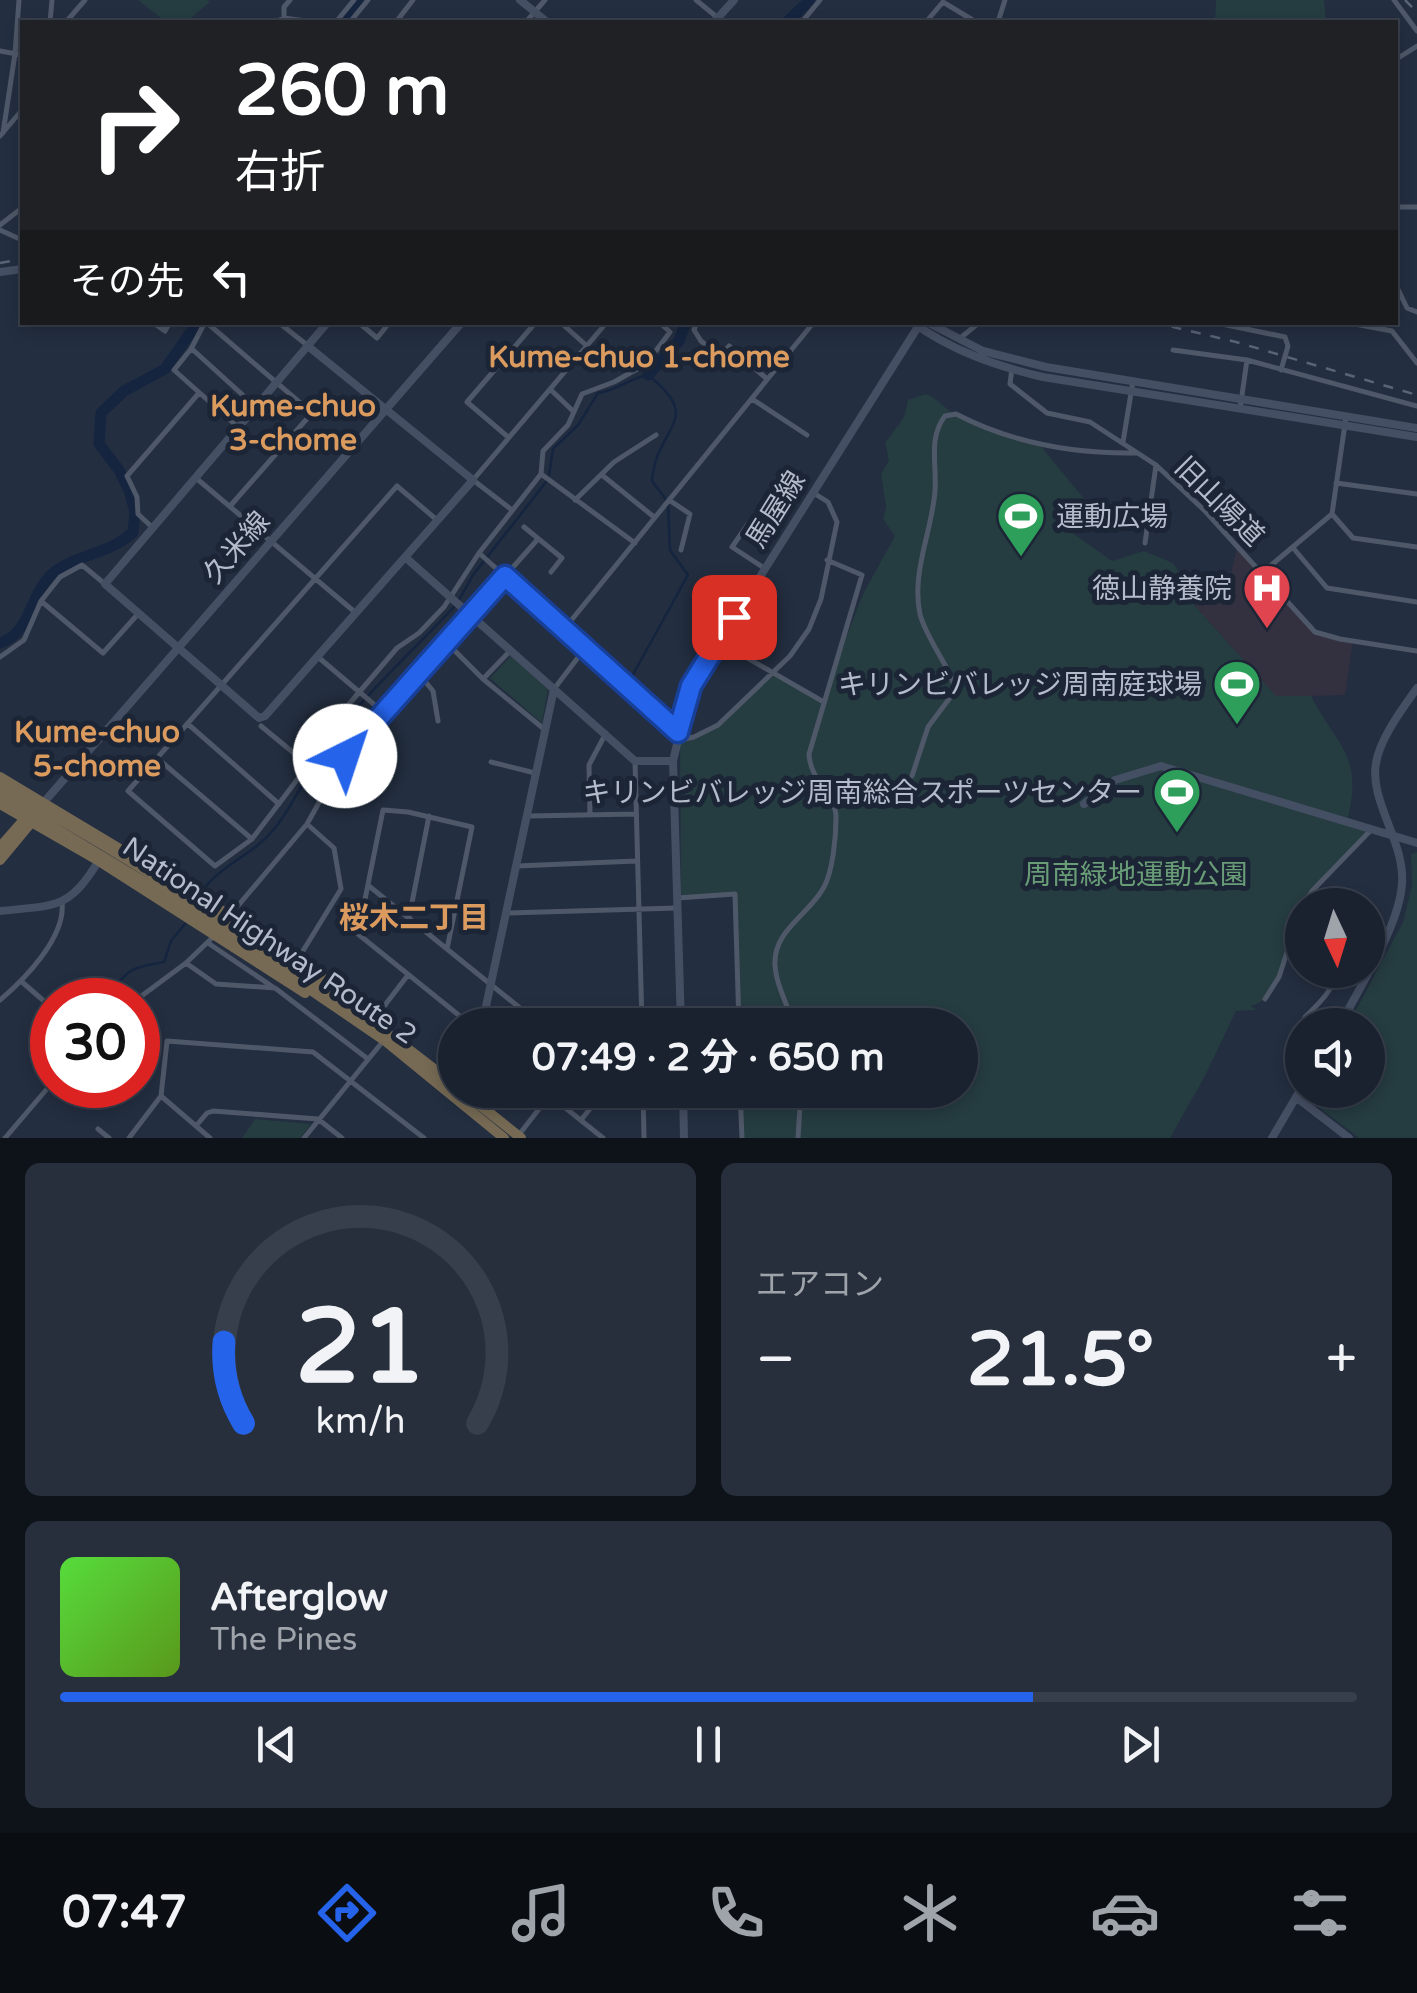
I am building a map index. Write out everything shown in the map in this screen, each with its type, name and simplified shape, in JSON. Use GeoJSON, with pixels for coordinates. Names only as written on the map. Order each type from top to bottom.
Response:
{"type":"FeatureCollection","features":[{"type":"Feature","properties":{"kind":"highway"},"geometry":{"type":"LineString","coordinates":[[0,777],[111,841],[194,906],[212,939],[288,984],[366,1021]]}},
{"type":"Feature","properties":{"kind":"highway","name":"National Highway Route 2"},"geometry":{"type":"LineString","coordinates":[[0,785],[194,906],[438,1072]]}},
{"type":"Feature","properties":{"kind":"highway","name":"National Highway Route 2"},"geometry":{"type":"LineString","coordinates":[[0,795],[134,868]]}},
{"type":"Feature","properties":{"kind":"highway"},"geometry":{"type":"LineString","coordinates":[[0,847],[45,801]]}},
{"type":"Feature","properties":{"kind":"highway"},"geometry":{"type":"LineString","coordinates":[[0,804],[99,860],[194,906],[230,916],[298,959],[354,1003],[366,1021]]}},
{"type":"Feature","properties":{"kind":"highway"},"geometry":{"type":"LineString","coordinates":[[0,860],[28,819]]}},
{"type":"Feature","properties":{"kind":"highway","name":"National Highway Route 2"},"geometry":{"type":"LineString","coordinates":[[366,1021],[504,1138]]}},
{"type":"Feature","properties":{"kind":"highway","name":"National Highway Route 2"},"geometry":{"type":"LineString","coordinates":[[485,1108],[520,1137]]}},
{"type":"Feature","properties":{"kind":"street"},"geometry":{"type":"LineString","coordinates":[[1,135],[19,55],[19,0]]}},
{"type":"Feature","properties":{"kind":"street"},"geometry":{"type":"LineString","coordinates":[[68,20],[85,0]]}},
{"type":"Feature","properties":{"kind":"street"},"geometry":{"type":"LineString","coordinates":[[284,18],[284,7],[290,0]]}},
{"type":"Feature","properties":{"kind":"street"},"geometry":{"type":"LineString","coordinates":[[338,20],[354,0]]}},
{"type":"Feature","properties":{"kind":"street"},"geometry":{"type":"LineString","coordinates":[[352,20],[368,0]]}},
{"type":"Feature","properties":{"kind":"street"},"geometry":{"type":"LineString","coordinates":[[398,20],[413,0]]}},
{"type":"Feature","properties":{"kind":"street"},"geometry":{"type":"LineString","coordinates":[[520,0],[544,20]]}},
{"type":"Feature","properties":{"kind":"street"},"geometry":{"type":"LineString","coordinates":[[528,20],[545,0]]}},
{"type":"Feature","properties":{"kind":"street"},"geometry":{"type":"LineString","coordinates":[[696,0],[717,20]]}},
{"type":"Feature","properties":{"kind":"street"},"geometry":{"type":"LineString","coordinates":[[719,20],[734,0]]}},
{"type":"Feature","properties":{"kind":"street"},"geometry":{"type":"LineString","coordinates":[[804,20],[820,0]]}},
{"type":"Feature","properties":{"kind":"street"},"geometry":{"type":"LineString","coordinates":[[1394,0],[1417,31]]}},
{"type":"Feature","properties":{"kind":"street"},"geometry":{"type":"LineString","coordinates":[[928,20],[944,1],[973,20]]}},
{"type":"Feature","properties":{"kind":"street"},"geometry":{"type":"LineString","coordinates":[[280,20],[298,20]]}},
{"type":"Feature","properties":{"kind":"street"},"geometry":{"type":"LineString","coordinates":[[0,51],[19,55]]}},
{"type":"Feature","properties":{"kind":"street"},"geometry":{"type":"LineString","coordinates":[[1,135],[20,112]]}},
{"type":"Feature","properties":{"kind":"street"},"geometry":{"type":"LineString","coordinates":[[0,228],[20,210]]}},
{"type":"Feature","properties":{"kind":"street"},"geometry":{"type":"LineString","coordinates":[[1398,289],[1407,308],[1417,312]]}},
{"type":"Feature","properties":{"kind":"street"},"geometry":{"type":"LineString","coordinates":[[203,325],[174,370],[239,428]]}},
{"type":"Feature","properties":{"kind":"street"},"geometry":{"type":"LineString","coordinates":[[208,325],[312,416],[231,505]]}},
{"type":"Feature","properties":{"kind":"street"},"geometry":{"type":"LineString","coordinates":[[282,325],[512,510]]}},
{"type":"Feature","properties":{"kind":"street"},"geometry":{"type":"LineString","coordinates":[[105,584],[326,325]]}},
{"type":"Feature","properties":{"kind":"street"},"geometry":{"type":"LineString","coordinates":[[362,325],[377,338],[388,325]]}},
{"type":"Feature","properties":{"kind":"street","name":"久米線"},"geometry":{"type":"LineString","coordinates":[[45,801],[459,325]]}},
{"type":"Feature","properties":{"kind":"street"},"geometry":{"type":"LineString","coordinates":[[508,437],[467,402],[533,325]]}},
{"type":"Feature","properties":{"kind":"street"},"geometry":{"type":"LineString","coordinates":[[563,325],[587,346]]}},
{"type":"Feature","properties":{"kind":"street"},"geometry":{"type":"LineString","coordinates":[[0,657],[24,640],[42,601],[60,577],[82,565],[220,687],[259,718],[265,716],[604,325]]}},
{"type":"Feature","properties":{"kind":"street"},"geometry":{"type":"LineString","coordinates":[[437,520],[397,486],[128,792],[215,866],[252,839],[307,764],[320,738],[397,648],[419,633],[451,599],[478,552],[542,474],[543,451],[568,425],[582,394],[646,364],[670,332],[662,325]]}},
{"type":"Feature","properties":{"kind":"street"},"geometry":{"type":"LineString","coordinates":[[696,325],[694,330],[702,341],[720,357],[729,346],[767,380]]}},
{"type":"Feature","properties":{"kind":"street"},"geometry":{"type":"LineString","coordinates":[[565,628],[812,325]]}},
{"type":"Feature","properties":{"kind":"street","name":"馬屋線"},"geometry":{"type":"LineString","coordinates":[[680,1008],[673,760],[691,686],[919,325]]}},
{"type":"Feature","properties":{"kind":"street"},"geometry":{"type":"LineString","coordinates":[[921,325],[954,348],[1012,365],[1345,421],[1417,437]]}},
{"type":"Feature","properties":{"kind":"street"},"geometry":{"type":"LineString","coordinates":[[923,325],[1012,365]]}},
{"type":"Feature","properties":{"kind":"street"},"geometry":{"type":"LineString","coordinates":[[959,339],[976,325]]}},
{"type":"Feature","properties":{"kind":"street"},"geometry":{"type":"LineString","coordinates":[[1248,325],[1285,337],[1288,346],[1282,367]]}},
{"type":"Feature","properties":{"kind":"street"},"geometry":{"type":"LineString","coordinates":[[1360,325],[1392,331],[1417,363]]}},
{"type":"Feature","properties":{"kind":"street"},"geometry":{"type":"LineString","coordinates":[[191,349],[257,408]]}},
{"type":"Feature","properties":{"kind":"street"},"geometry":{"type":"LineString","coordinates":[[1173,350],[1282,367],[1417,406]]}},
{"type":"Feature","properties":{"kind":"street"},"geometry":{"type":"LineString","coordinates":[[1241,404],[1247,360]]}},
{"type":"Feature","properties":{"kind":"street","name":"旧山陽道"},"geometry":{"type":"LineString","coordinates":[[1012,365],[1010,384],[1047,413],[1090,422],[1156,466],[1263,572],[1315,632],[1417,651]]}},
{"type":"Feature","properties":{"kind":"street"},"geometry":{"type":"LineString","coordinates":[[1123,442],[1132,386]]}},
{"type":"Feature","properties":{"kind":"street"},"geometry":{"type":"LineString","coordinates":[[550,389],[574,412]]}},
{"type":"Feature","properties":{"kind":"street"},"geometry":{"type":"LineString","coordinates":[[153,528],[138,514],[137,497],[127,476],[199,394]]}},
{"type":"Feature","properties":{"kind":"street"},"geometry":{"type":"LineString","coordinates":[[752,399],[807,435]]}},
{"type":"Feature","properties":{"kind":"street"},"geometry":{"type":"LineString","coordinates":[[912,776],[928,727],[955,691],[921,620],[918,591],[934,504],[936,427],[944,416],[956,414],[1030,443],[1083,452],[1136,453]]}},
{"type":"Feature","properties":{"kind":"street"},"geometry":{"type":"LineString","coordinates":[[1345,421],[1417,428]]}},
{"type":"Feature","properties":{"kind":"street"},"geometry":{"type":"LineString","coordinates":[[1263,572],[1332,514],[1345,421]]}},
{"type":"Feature","properties":{"kind":"street"},"geometry":{"type":"LineString","coordinates":[[574,500],[614,462],[656,435]]}},
{"type":"Feature","properties":{"kind":"street"},"geometry":{"type":"LineString","coordinates":[[1145,542],[1156,466]]}},
{"type":"Feature","properties":{"kind":"street"},"geometry":{"type":"LineString","coordinates":[[542,474],[634,544]]}},
{"type":"Feature","properties":{"kind":"street"},"geometry":{"type":"LineString","coordinates":[[602,475],[655,518]]}},
{"type":"Feature","properties":{"kind":"street"},"geometry":{"type":"LineString","coordinates":[[196,478],[356,612]]}},
{"type":"Feature","properties":{"kind":"street"},"geometry":{"type":"LineString","coordinates":[[1336,483],[1417,494]]}},
{"type":"Feature","properties":{"kind":"street"},"geometry":{"type":"LineString","coordinates":[[478,552],[565,628],[677,736],[712,730],[790,656],[816,614],[837,522],[828,502],[812,492]]}},
{"type":"Feature","properties":{"kind":"street"},"geometry":{"type":"LineString","coordinates":[[668,500],[690,514],[680,550]]}},
{"type":"Feature","properties":{"kind":"street"},"geometry":{"type":"LineString","coordinates":[[1332,514],[1353,538],[1417,547]]}},
{"type":"Feature","properties":{"kind":"street"},"geometry":{"type":"LineString","coordinates":[[748,524],[732,547],[764,568]]}},
{"type":"Feature","properties":{"kind":"street"},"geometry":{"type":"LineString","coordinates":[[524,527],[562,558],[551,572]]}},
{"type":"Feature","properties":{"kind":"street"},"geometry":{"type":"LineString","coordinates":[[230,916],[307,824],[345,756],[538,539]]}},
{"type":"Feature","properties":{"kind":"street"},"geometry":{"type":"LineString","coordinates":[[1293,548],[1327,588],[1417,602]]}},
{"type":"Feature","properties":{"kind":"street"},"geometry":{"type":"LineString","coordinates":[[404,558],[635,761],[641,1008]]}},
{"type":"Feature","properties":{"kind":"street"},"geometry":{"type":"LineString","coordinates":[[788,1008],[775,959],[791,924],[820,894],[827,878],[836,812],[814,778],[808,760],[822,701],[862,575],[827,560]]}},
{"type":"Feature","properties":{"kind":"street"},"geometry":{"type":"LineString","coordinates":[[42,601],[104,653],[138,614]]}},
{"type":"Feature","properties":{"kind":"street"},"geometry":{"type":"LineString","coordinates":[[446,641],[544,729]]}},
{"type":"Feature","properties":{"kind":"street"},"geometry":{"type":"LineString","coordinates":[[718,641],[822,701]]}},
{"type":"Feature","properties":{"kind":"street"},"geometry":{"type":"LineString","coordinates":[[486,1008],[554,688],[586,648]]}},
{"type":"Feature","properties":{"kind":"street"},"geometry":{"type":"LineString","coordinates":[[484,679],[510,651]]}},
{"type":"Feature","properties":{"kind":"street"},"geometry":{"type":"LineString","coordinates":[[318,657],[383,712]]}},
{"type":"Feature","properties":{"kind":"street"},"geometry":{"type":"LineString","coordinates":[[418,674],[433,691],[438,721]]}},
{"type":"Feature","properties":{"kind":"street"},"geometry":{"type":"LineString","coordinates":[[1349,1008],[1395,920],[1402,882],[1393,833],[1375,785],[1376,760],[1417,688]]}},
{"type":"Feature","properties":{"kind":"street"},"geometry":{"type":"LineString","coordinates":[[188,724],[279,804]]}},
{"type":"Feature","properties":{"kind":"street"},"geometry":{"type":"LineString","coordinates":[[262,726],[307,764]]}},
{"type":"Feature","properties":{"kind":"street"},"geometry":{"type":"LineString","coordinates":[[590,815],[589,765],[606,733]]}},
{"type":"Feature","properties":{"kind":"street"},"geometry":{"type":"LineString","coordinates":[[157,758],[252,839]]}},
{"type":"Feature","properties":{"kind":"street"},"geometry":{"type":"LineString","coordinates":[[635,761],[673,760]]}},
{"type":"Feature","properties":{"kind":"street"},"geometry":{"type":"LineString","coordinates":[[491,762],[536,773]]}},
{"type":"Feature","properties":{"kind":"street"},"geometry":{"type":"LineString","coordinates":[[1084,804],[1115,780],[1161,766],[1417,843]]}},
{"type":"Feature","properties":{"kind":"street"},"geometry":{"type":"LineString","coordinates":[[447,948],[472,827],[383,810],[358,934],[450,1008]]}},
{"type":"Feature","properties":{"kind":"street"},"geometry":{"type":"LineString","coordinates":[[528,816],[636,814]]}},
{"type":"Feature","properties":{"kind":"street"},"geometry":{"type":"LineString","coordinates":[[409,918],[429,816]]}},
{"type":"Feature","properties":{"kind":"street"},"geometry":{"type":"LineString","coordinates":[[298,959],[341,889],[334,848],[307,824]]}},
{"type":"Feature","properties":{"kind":"street"},"geometry":{"type":"LineString","coordinates":[[1314,888],[1374,828]]}},
{"type":"Feature","properties":{"kind":"street"},"geometry":{"type":"LineString","coordinates":[[0,910],[62,902],[81,889],[111,841]]}},
{"type":"Feature","properties":{"kind":"street"},"geometry":{"type":"LineString","coordinates":[[517,866],[636,861]]}},
{"type":"Feature","properties":{"kind":"street"},"geometry":{"type":"LineString","coordinates":[[369,886],[521,1008]]}},
{"type":"Feature","properties":{"kind":"street"},"geometry":{"type":"LineString","coordinates":[[507,913],[638,908],[736,894],[739,1008]]}},
{"type":"Feature","properties":{"kind":"street"},"geometry":{"type":"LineString","coordinates":[[0,1000],[22,982],[59,930],[64,919],[62,902]]}},
{"type":"Feature","properties":{"kind":"street"},"geometry":{"type":"LineString","coordinates":[[160,982],[212,939],[368,1058]]}},
{"type":"Feature","properties":{"kind":"street"},"geometry":{"type":"LineString","coordinates":[[1265,999],[1285,959]]}},
{"type":"Feature","properties":{"kind":"street"},"geometry":{"type":"LineString","coordinates":[[186,963],[216,984],[275,988]]}},
{"type":"Feature","properties":{"kind":"street"},"geometry":{"type":"LineString","coordinates":[[366,1021],[408,975]]}},
{"type":"Feature","properties":{"kind":"street"},"geometry":{"type":"LineString","coordinates":[[22,982],[30,989]]}},
{"type":"Feature","properties":{"kind":"street"},"geometry":{"type":"LineString","coordinates":[[1314,1008],[1330,988]]}},
{"type":"Feature","properties":{"kind":"street"},"geometry":{"type":"LineString","coordinates":[[304,1138],[384,1040]]}},
{"type":"Feature","properties":{"kind":"street"},"geometry":{"type":"LineString","coordinates":[[129,1138],[161,1096],[167,1041],[313,1052],[424,1138]]}},
{"type":"Feature","properties":{"kind":"street"},"geometry":{"type":"LineString","coordinates":[[161,1096],[210,1138]]}},
{"type":"Feature","properties":{"kind":"street"},"geometry":{"type":"LineString","coordinates":[[5,1138],[31,1108]]}},
{"type":"Feature","properties":{"kind":"street"},"geometry":{"type":"LineString","coordinates":[[520,1137],[541,1108]]}},
{"type":"Feature","properties":{"kind":"street"},"geometry":{"type":"LineString","coordinates":[[564,1108],[604,1138]]}},
{"type":"Feature","properties":{"kind":"street"},"geometry":{"type":"LineString","coordinates":[[580,1120],[590,1108]]}},
{"type":"Feature","properties":{"kind":"street"},"geometry":{"type":"LineString","coordinates":[[643,1108],[644,1138]]}},
{"type":"Feature","properties":{"kind":"street"},"geometry":{"type":"LineString","coordinates":[[683,1108],[684,1138]]}},
{"type":"Feature","properties":{"kind":"street"},"geometry":{"type":"LineString","coordinates":[[741,1108],[742,1138]]}},
{"type":"Feature","properties":{"kind":"street"},"geometry":{"type":"LineString","coordinates":[[798,1138],[800,1108]]}},
{"type":"Feature","properties":{"kind":"street"},"geometry":{"type":"LineString","coordinates":[[1272,1138],[1290,1108]]}},
{"type":"Feature","properties":{"kind":"street"},"geometry":{"type":"LineString","coordinates":[[1310,1108],[1348,1138]]}},
{"type":"Feature","properties":{"kind":"street"},"geometry":{"type":"LineString","coordinates":[[196,1126],[213,1111],[318,1119],[342,1138]]}},
{"type":"Feature","properties":{"kind":"street"},"geometry":{"type":"LineString","coordinates":[[98,1129],[109,1138]]}},
{"type":"Feature","properties":{"kind":"shaded area"},"geometry":{"type":"Polygon","coordinates":[[[1237,548],[1314,634],[1353,641],[1345,695],[1276,697],[1194,605],[1226,594],[1237,548]]]}},
{"type":"Feature","properties":{"kind":"green space"},"geometry":{"type":"Polygon","coordinates":[[[138,0],[210,2],[188,20],[163,20],[138,0]]]}},
{"type":"Feature","properties":{"kind":"green space"},"geometry":{"type":"Polygon","coordinates":[[[1216,0],[1324,0],[1326,20],[1215,20],[1216,0]]]}},
{"type":"Feature","properties":{"kind":"green space","name":"周南緑地運動公園"},"geometry":{"type":"Polygon","coordinates":[[[926,394],[984,429],[1040,445],[1085,500],[1067,529],[1112,561],[1144,551],[1173,563],[1185,580],[1194,605],[1276,696],[1311,696],[1350,766],[1347,821],[1373,828],[1314,888],[1285,888],[1285,965],[1281,977],[1264,999],[1251,1006],[1256,1010],[1236,1011],[1170,1138],[741,1138],[740,1108],[978,1108],[978,1008],[739,1008],[736,895],[681,896],[680,742],[719,726],[771,673],[821,703],[863,594],[895,536],[883,519],[886,507],[881,474],[889,460],[885,443],[904,417],[908,400],[926,394]]]}},
{"type":"Feature","properties":{"kind":"green space"},"geometry":{"type":"Polygon","coordinates":[[[511,656],[548,689],[542,723],[490,678],[511,656]]]}},
{"type":"Feature","properties":{"kind":"green space"},"geometry":{"type":"Polygon","coordinates":[[[1417,852],[1417,1138],[1359,1138],[1320,1108],[1385,1108],[1385,1008],[1357,1008],[1368,988],[1385,988],[1385,956],[1403,922],[1412,885],[1411,854],[1417,852]]]}},
{"type":"Feature","properties":{"kind":"green space"},"geometry":{"type":"Polygon","coordinates":[[[255,1119],[311,1124],[300,1138],[242,1138],[255,1119]]]}},
{"type":"Feature","properties":{"kind":"waterway"},"geometry":{"type":"LineString","coordinates":[[344,20],[360,0]]}},
{"type":"Feature","properties":{"kind":"waterway"},"geometry":{"type":"LineString","coordinates":[[789,20],[810,0]]}},
{"type":"Feature","properties":{"kind":"waterway"},"geometry":{"type":"LineString","coordinates":[[0,643],[24,623],[50,576],[133,532],[135,512],[130,493],[119,470],[99,444],[101,413],[124,391],[165,369],[196,325]]}},
{"type":"Feature","properties":{"kind":"waterway"},"geometry":{"type":"LineString","coordinates":[[648,375],[679,341],[685,325]]}},
{"type":"Feature","properties":{"kind":"waterway"},"geometry":{"type":"LineString","coordinates":[[549,475],[553,449],[578,425],[598,393],[648,375],[674,403],[676,414],[655,462],[652,481],[668,502],[670,550],[688,575],[630,680]]}},
{"type":"Feature","properties":{"kind":"waterway"},"geometry":{"type":"LineString","coordinates":[[459,600],[473,575],[546,482]]}},
{"type":"Feature","properties":{"kind":"waterway"},"geometry":{"type":"LineString","coordinates":[[200,894],[217,875],[275,828],[342,725],[454,607]]}},
{"type":"Feature","properties":{"kind":"waterway"},"geometry":{"type":"LineString","coordinates":[[123,978],[141,967],[164,962],[171,941],[185,924]]}},
{"type":"Feature","properties":{"kind":"railway"},"geometry":{"type":"LineString","coordinates":[[1405,0],[1417,12]]}},
{"type":"Feature","properties":{"kind":"railway"},"geometry":{"type":"LineString","coordinates":[[0,263],[20,259]]}},
{"type":"Feature","properties":{"kind":"railway"},"geometry":{"type":"LineString","coordinates":[[1165,325],[1417,395]]}},
{"type":"Feature","properties":{"kind":"place","name":"運動広場"},"geometry":{"type":"Point","coordinates":[1021,558]}},
{"type":"Feature","properties":{"kind":"place","name":"徳山静養院"},"geometry":{"type":"Point","coordinates":[1267,630]}},
{"type":"Feature","properties":{"kind":"place","name":"キリンビバレッジ周南庭球場"},"geometry":{"type":"Point","coordinates":[1237,726]}},
{"type":"Feature","properties":{"kind":"place","name":"キリンビバレッジ周南総合スポーツセンター"},"geometry":{"type":"Point","coordinates":[1177,834]}},
{"type":"Feature","properties":{"kind":"district","name":"Kume-chuo 1-chome"},"geometry":{"type":"Point","coordinates":[639,357]}},
{"type":"Feature","properties":{"kind":"district","name":"Kume-chuo 3-chome"},"geometry":{"type":"Point","coordinates":[293,423]}},
{"type":"Feature","properties":{"kind":"district","name":"Kume-chuo 5-chome"},"geometry":{"type":"Point","coordinates":[97,749]}},
{"type":"Feature","properties":{"kind":"district","name":"桜木二丁目"},"geometry":{"type":"Point","coordinates":[414,918]}},
{"type":"Feature","properties":{"kind":"route"},"geometry":{"type":"LineString","coordinates":[[345,756],[505,576],[678,732],[691,686],[734,617]]}}]}
